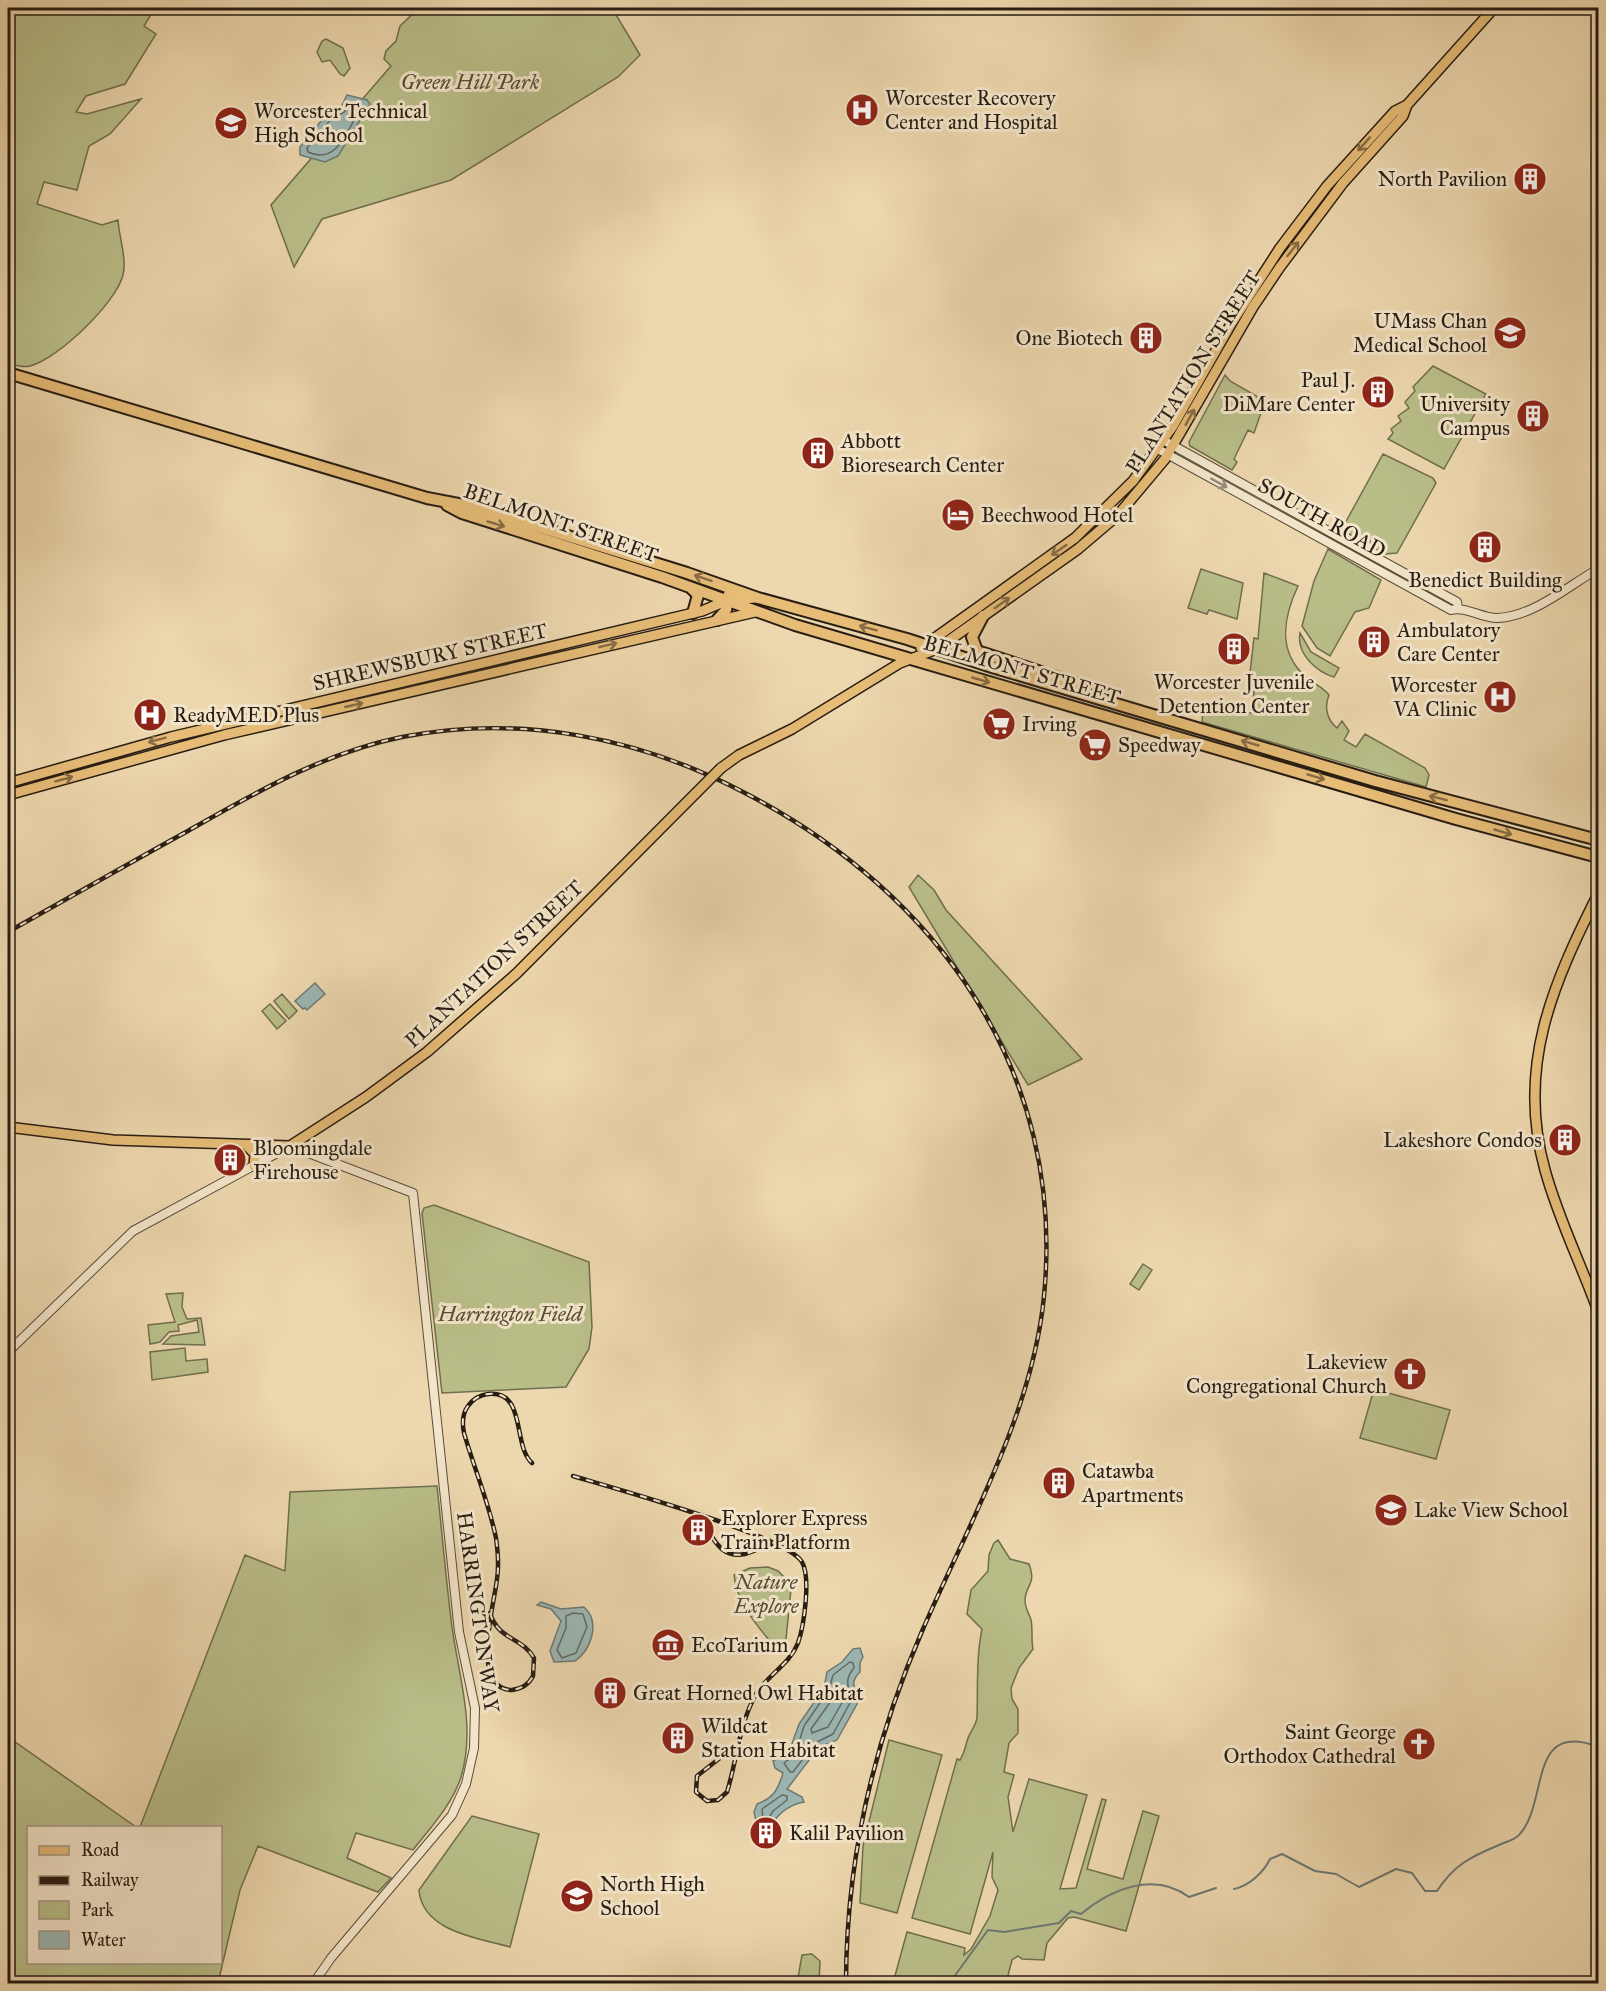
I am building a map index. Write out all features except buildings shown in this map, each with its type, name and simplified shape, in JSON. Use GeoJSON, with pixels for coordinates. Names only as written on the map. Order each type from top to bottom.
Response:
{"type":"FeatureCollection","features":[{"type":"Feature","properties":{"kind":"highway","name":"BELMONT STREET"},"geometry":{"type":"LineString","coordinates":[[8,373],[442,502],[474,507],[727,586],[758,598],[924,644],[1428,796],[1599,840]]}},
{"type":"Feature","properties":{"kind":"highway","name":"BELMONT STREET"},"geometry":{"type":"LineString","coordinates":[[442,502],[462,513],[688,586],[754,612],[1440,814],[1599,857]]}},
{"type":"Feature","properties":{"kind":"highway"},"geometry":{"type":"LineString","coordinates":[[688,586],[698,595],[693,613]]}},
{"type":"Feature","properties":{"kind":"highway"},"geometry":{"type":"LineString","coordinates":[[717,620],[726,610],[727,586]]}},
{"type":"Feature","properties":{"kind":"highway"},"geometry":{"type":"LineString","coordinates":[[983,616],[972,638],[977,651],[1085,686],[1098,698]]}},
{"type":"Feature","properties":{"kind":"main road","name":"PLANTATION STREET"},"geometry":{"type":"LineString","coordinates":[[911,658],[924,644],[1078,536],[1133,481],[1161,444],[1231,324],[1280,248],[1327,186],[1395,111],[1407,105],[1494,8]]}},
{"type":"Feature","properties":{"kind":"main road","name":"PLANTATION STREET"},"geometry":{"type":"LineString","coordinates":[[290,1146],[366,1097],[435,1045],[517,973],[721,768],[744,752],[792,729],[911,658],[937,648],[1108,525],[1130,503],[1171,450],[1267,285],[1343,183],[1403,116],[1407,105]]}},
{"type":"Feature","properties":{"kind":"main road","name":"SHREWSBURY STREET"},"geometry":{"type":"LineString","coordinates":[[8,783],[171,737],[693,613],[728,600],[758,598]]}},
{"type":"Feature","properties":{"kind":"main road","name":"SHREWSBURY STREET"},"geometry":{"type":"LineString","coordinates":[[8,795],[232,733],[754,612]]}},
{"type":"Feature","properties":{"kind":"main road"},"geometry":{"type":"LineString","coordinates":[[1599,894],[1584,922],[1548,1007],[1537,1054],[1534,1087],[1537,1136],[1545,1170],[1599,1311]]}},
{"type":"Feature","properties":{"kind":"main road"},"geometry":{"type":"LineString","coordinates":[[8,1127],[102,1139],[290,1146]]}},
{"type":"Feature","properties":{"kind":"main road"},"geometry":{"type":"LineString","coordinates":[[243,1144],[252,1148],[255,1154],[254,1166]]}},
{"type":"Feature","properties":{"kind":"main road"},"geometry":{"type":"LineString","coordinates":[[1596,1983],[1599,1970]]}},
{"type":"Feature","properties":{"kind":"street","name":"SOUTH ROAD"},"geometry":{"type":"LineString","coordinates":[[1161,444],[1451,610],[1458,608],[1489,617],[1513,615],[1530,609],[1599,569]]}},
{"type":"Feature","properties":{"kind":"street","name":"PLANTATION STREET"},"geometry":{"type":"LineString","coordinates":[[8,1352],[133,1231],[290,1146]]}},
{"type":"Feature","properties":{"kind":"street","name":"HARRINGTON WAY"},"geometry":{"type":"LineString","coordinates":[[290,1146],[414,1193],[459,1626],[475,1708],[474,1748],[466,1784],[452,1815],[331,1958],[314,1983]]}},
{"type":"Feature","properties":{"kind":"green space"},"geometry":{"type":"Polygon","coordinates":[[[8,8],[155,8],[144,26],[156,34],[125,84],[86,96],[76,112],[87,114],[141,99],[110,134],[89,146],[77,190],[44,182],[37,204],[102,225],[118,220],[123,255],[123,275],[110,300],[85,328],[56,352],[27,367],[8,363],[8,8]]]}},
{"type":"Feature","properties":{"kind":"green space","name":"Green Hill Park"},"geometry":{"type":"Polygon","coordinates":[[[419,8],[612,8],[640,55],[618,77],[451,180],[322,219],[294,267],[271,205],[391,66],[384,59],[386,51],[396,41],[400,26],[419,8]]]}},
{"type":"Feature","properties":{"kind":"green space"},"geometry":{"type":"Polygon","coordinates":[[[326,39],[343,48],[350,68],[344,76],[330,60],[322,62],[317,52],[322,41],[326,39]]]}},
{"type":"Feature","properties":{"kind":"green space"},"geometry":{"type":"Polygon","coordinates":[[[1433,366],[1486,394],[1444,469],[1388,439],[1393,433],[1391,429],[1401,421],[1398,416],[1409,408],[1405,402],[1415,391],[1413,387],[1433,366]]]}},
{"type":"Feature","properties":{"kind":"green space"},"geometry":{"type":"Polygon","coordinates":[[[1225,375],[1230,381],[1265,401],[1254,433],[1248,430],[1234,459],[1237,462],[1232,470],[1190,446],[1189,442],[1225,375]]]}},
{"type":"Feature","properties":{"kind":"green space"},"geometry":{"type":"Polygon","coordinates":[[[1383,454],[1433,478],[1436,483],[1397,553],[1385,554],[1372,547],[1369,539],[1362,537],[1359,540],[1346,532],[1343,527],[1383,454]]]}},
{"type":"Feature","properties":{"kind":"green space"},"geometry":{"type":"Polygon","coordinates":[[[1328,549],[1381,580],[1369,608],[1355,612],[1330,656],[1317,648],[1302,626],[1314,581],[1328,549]]]}},
{"type":"Feature","properties":{"kind":"green space"},"geometry":{"type":"Polygon","coordinates":[[[1201,569],[1243,583],[1237,619],[1209,610],[1207,614],[1188,608],[1201,569]]]}},
{"type":"Feature","properties":{"kind":"green space"},"geometry":{"type":"Polygon","coordinates":[[[1264,573],[1298,586],[1286,622],[1290,657],[1306,677],[1329,695],[1327,709],[1331,721],[1337,728],[1342,721],[1349,731],[1344,740],[1356,747],[1365,734],[1425,768],[1429,775],[1426,787],[1202,722],[1203,710],[1252,713],[1254,691],[1248,690],[1254,638],[1258,639],[1264,573]]]}},
{"type":"Feature","properties":{"kind":"green space"},"geometry":{"type":"Polygon","coordinates":[[[1300,633],[1311,652],[1339,668],[1334,677],[1327,675],[1309,661],[1301,648],[1300,633]]]}},
{"type":"Feature","properties":{"kind":"green space"},"geometry":{"type":"Polygon","coordinates":[[[451,674],[429,683],[291,716],[290,712],[451,674]]]}},
{"type":"Feature","properties":{"kind":"green space"},"geometry":{"type":"Polygon","coordinates":[[[918,875],[934,890],[946,910],[1082,1059],[1028,1085],[909,887],[918,875]]]}},
{"type":"Feature","properties":{"kind":"green space"},"geometry":{"type":"Polygon","coordinates":[[[282,994],[297,1011],[289,1019],[274,1001],[282,994]]]}},
{"type":"Feature","properties":{"kind":"green space"},"geometry":{"type":"Polygon","coordinates":[[[270,1004],[286,1021],[277,1029],[262,1011],[270,1004]]]}},
{"type":"Feature","properties":{"kind":"green space","name":"Harrington Field"},"geometry":{"type":"Polygon","coordinates":[[[434,1205],[589,1262],[592,1327],[589,1349],[566,1387],[442,1393],[422,1213],[424,1208],[434,1205]]]}},
{"type":"Feature","properties":{"kind":"green space"},"geometry":{"type":"Polygon","coordinates":[[[1143,1264],[1152,1270],[1139,1290],[1130,1284],[1143,1264]]]}},
{"type":"Feature","properties":{"kind":"green space"},"geometry":{"type":"Polygon","coordinates":[[[183,1293],[182,1307],[187,1319],[201,1318],[205,1345],[163,1344],[171,1336],[199,1332],[197,1320],[178,1325],[179,1331],[169,1332],[160,1342],[150,1344],[148,1325],[175,1322],[166,1294],[183,1293]]]}},
{"type":"Feature","properties":{"kind":"green space"},"geometry":{"type":"Polygon","coordinates":[[[185,1348],[186,1361],[207,1359],[208,1372],[152,1380],[150,1352],[185,1348]]]}},
{"type":"Feature","properties":{"kind":"green space"},"geometry":{"type":"Polygon","coordinates":[[[1374,1389],[1450,1410],[1436,1459],[1360,1438],[1374,1389]]]}},
{"type":"Feature","properties":{"kind":"green space"},"geometry":{"type":"Polygon","coordinates":[[[437,1486],[452,1627],[467,1721],[465,1758],[461,1777],[452,1797],[413,1850],[356,1833],[347,1858],[391,1878],[378,1892],[258,1846],[240,1890],[218,1983],[8,1983],[8,1737],[135,1826],[27,1826],[27,1964],[222,1964],[222,1826],[140,1826],[245,1555],[285,1571],[290,1492],[437,1486]]]}},
{"type":"Feature","properties":{"kind":"green space"},"geometry":{"type":"Polygon","coordinates":[[[998,1540],[1010,1559],[1029,1564],[1032,1577],[1025,1601],[1031,1620],[1033,1649],[1019,1668],[1011,1688],[1012,1699],[1018,1709],[1018,1733],[1009,1743],[1004,1772],[1014,1775],[1008,1797],[1013,1832],[1029,1779],[1087,1795],[1060,1889],[1076,1888],[1102,1799],[1106,1800],[1087,1869],[1123,1879],[1143,1811],[1159,1816],[1126,1931],[1074,1917],[1068,1918],[1047,1943],[1044,1960],[1022,1959],[1018,1956],[1012,1960],[1006,1983],[893,1983],[907,1932],[965,1948],[964,1955],[971,1949],[990,1916],[998,1890],[992,1877],[993,1852],[970,1934],[912,1918],[957,1759],[960,1760],[962,1757],[977,1720],[978,1662],[982,1629],[967,1614],[971,1590],[988,1571],[989,1555],[994,1543],[998,1540]]]}},
{"type":"Feature","properties":{"kind":"green space","name":"Nature Explore"},"geometry":{"type":"Polygon","coordinates":[[[768,1567],[778,1571],[787,1580],[791,1589],[786,1639],[777,1650],[744,1606],[734,1575],[750,1568],[768,1567]]]}},
{"type":"Feature","properties":{"kind":"green space"},"geometry":{"type":"Polygon","coordinates":[[[889,1740],[942,1755],[897,1913],[860,1903],[863,1846],[889,1740]]]}},
{"type":"Feature","properties":{"kind":"green space"},"geometry":{"type":"Polygon","coordinates":[[[472,1816],[539,1834],[510,1947],[467,1936],[440,1924],[422,1904],[419,1890],[472,1816]]]}},
{"type":"Feature","properties":{"kind":"green space"},"geometry":{"type":"Polygon","coordinates":[[[812,1954],[820,1961],[819,1983],[793,1983],[798,1978],[802,1955],[812,1954]]]}},
{"type":"Feature","properties":{"kind":"water"},"geometry":{"type":"Polygon","coordinates":[[[347,95],[367,100],[370,104],[338,156],[325,162],[300,155],[300,147],[326,115],[341,107],[347,95]]]}},
{"type":"Feature","properties":{"kind":"water"},"geometry":{"type":"Polygon","coordinates":[[[315,983],[325,994],[307,1010],[303,1009],[295,1001],[315,983]]]}},
{"type":"Feature","properties":{"kind":"water"},"geometry":{"type":"Polygon","coordinates":[[[541,1602],[561,1609],[584,1607],[589,1613],[592,1620],[592,1636],[586,1650],[575,1661],[554,1662],[550,1651],[561,1621],[551,1609],[537,1605],[541,1602]]]}},
{"type":"Feature","properties":{"kind":"water"},"geometry":{"type":"Polygon","coordinates":[[[860,1648],[863,1657],[860,1672],[854,1680],[857,1704],[837,1740],[819,1747],[787,1789],[802,1797],[804,1802],[784,1810],[770,1827],[763,1829],[757,1825],[754,1812],[757,1804],[768,1799],[774,1792],[783,1773],[775,1768],[773,1761],[789,1752],[799,1724],[824,1688],[827,1672],[842,1662],[853,1649],[860,1648]]]}},
{"type":"Feature","properties":{"kind":"waterway"},"geometry":{"type":"LineString","coordinates":[[1234,1889],[1250,1882],[1270,1859],[1282,1854],[1315,1871],[1336,1874],[1359,1887],[1396,1869],[1412,1873],[1425,1891],[1437,1891],[1456,1868],[1519,1835],[1528,1821],[1549,1755],[1559,1745],[1574,1741],[1596,1746]]}},
{"type":"Feature","properties":{"kind":"waterway"},"geometry":{"type":"LineString","coordinates":[[937,1984],[951,1981],[988,1930],[1004,1932],[1059,1923],[1071,1911],[1081,1914],[1106,1897],[1133,1886],[1162,1885],[1176,1889],[1189,1897],[1216,1888]]}},
{"type":"Feature","properties":{"kind":"railway"},"geometry":{"type":"LineString","coordinates":[[8,932],[238,803],[317,764],[373,744],[402,737],[490,728],[578,735],[663,757],[705,774],[745,793],[814,834],[876,882],[930,937],[975,998],[1010,1065],[1034,1137],[1045,1214],[1044,1296],[1038,1339],[1013,1424],[979,1508],[923,1629],[890,1714],[877,1758],[857,1847],[847,1938],[846,1984]]}},
{"type":"Feature","properties":{"kind":"railway"},"geometry":{"type":"LineString","coordinates":[[490,1613],[494,1622],[504,1634],[523,1646],[534,1658],[533,1676],[519,1689],[512,1690],[499,1686],[491,1676],[488,1661],[488,1643],[490,1624],[492,1606],[498,1574],[498,1554],[489,1512],[463,1429],[465,1412],[472,1401],[488,1394],[500,1395],[509,1401],[514,1409],[526,1455],[532,1463]]}},
{"type":"Feature","properties":{"kind":"railway"},"geometry":{"type":"LineString","coordinates":[[573,1476],[733,1526],[790,1551],[802,1562],[805,1569],[806,1590],[798,1643],[789,1658],[765,1682],[755,1696],[742,1731],[727,1792],[718,1800],[707,1801],[696,1792],[697,1776],[739,1743]]}},
{"type":"Feature","properties":{"kind":"railway"},"geometry":{"type":"LineString","coordinates":[[696,1515],[727,1553],[745,1554],[777,1544]]}},
{"type":"Feature","properties":{"kind":"place","name":"Worcester Recovery Center and Hospital"},"geometry":{"type":"Point","coordinates":[862,110]}},
{"type":"Feature","properties":{"kind":"place","name":"Worcester Technical High School"},"geometry":{"type":"Point","coordinates":[231,123]}},
{"type":"Feature","properties":{"kind":"place","name":"North Pavilion"},"geometry":{"type":"Point","coordinates":[1530,179]}},
{"type":"Feature","properties":{"kind":"place","name":"UMass Chan Medical School"},"geometry":{"type":"Point","coordinates":[1510,333]}},
{"type":"Feature","properties":{"kind":"place","name":"One Biotech"},"geometry":{"type":"Point","coordinates":[1146,338]}},
{"type":"Feature","properties":{"kind":"place","name":"Paul J. DiMare Center"},"geometry":{"type":"Point","coordinates":[1378,392]}},
{"type":"Feature","properties":{"kind":"place","name":"University Campus"},"geometry":{"type":"Point","coordinates":[1533,416]}},
{"type":"Feature","properties":{"kind":"place","name":"Abbott Bioresearch Center"},"geometry":{"type":"Point","coordinates":[818,453]}},
{"type":"Feature","properties":{"kind":"place","name":"Beechwood Hotel"},"geometry":{"type":"Point","coordinates":[958,515]}},
{"type":"Feature","properties":{"kind":"place","name":"Benedict Building"},"geometry":{"type":"Point","coordinates":[1485,547]}},
{"type":"Feature","properties":{"kind":"place","name":"Ambulatory Care Center"},"geometry":{"type":"Point","coordinates":[1374,642]}},
{"type":"Feature","properties":{"kind":"place","name":"Worcester Juvenile Detention Center"},"geometry":{"type":"Point","coordinates":[1234,649]}},
{"type":"Feature","properties":{"kind":"place","name":"Worcester VA Clinic"},"geometry":{"type":"Point","coordinates":[1500,697]}},
{"type":"Feature","properties":{"kind":"place","name":"ReadyMED Plus"},"geometry":{"type":"Point","coordinates":[150,715]}},
{"type":"Feature","properties":{"kind":"place","name":"Irving"},"geometry":{"type":"Point","coordinates":[999,724]}},
{"type":"Feature","properties":{"kind":"place","name":"Speedway"},"geometry":{"type":"Point","coordinates":[1095,745]}},
{"type":"Feature","properties":{"kind":"place","name":"Lakeshore Condos"},"geometry":{"type":"Point","coordinates":[1565,1140]}},
{"type":"Feature","properties":{"kind":"place","name":"Bloomingdale Firehouse"},"geometry":{"type":"Point","coordinates":[230,1160]}},
{"type":"Feature","properties":{"kind":"place","name":"Lakeview Congregational Church"},"geometry":{"type":"Point","coordinates":[1410,1374]}},
{"type":"Feature","properties":{"kind":"place","name":"Catawba Apartments"},"geometry":{"type":"Point","coordinates":[1059,1483]}},
{"type":"Feature","properties":{"kind":"place","name":"Lake View School"},"geometry":{"type":"Point","coordinates":[1391,1510]}},
{"type":"Feature","properties":{"kind":"place","name":"Explorer Express Train Platform"},"geometry":{"type":"Point","coordinates":[698,1530]}},
{"type":"Feature","properties":{"kind":"place","name":"EcoTarium"},"geometry":{"type":"Point","coordinates":[668,1645]}},
{"type":"Feature","properties":{"kind":"place","name":"Great Horned Owl Habitat"},"geometry":{"type":"Point","coordinates":[610,1693]}},
{"type":"Feature","properties":{"kind":"place","name":"Wildcat Station Habitat"},"geometry":{"type":"Point","coordinates":[678,1738]}},
{"type":"Feature","properties":{"kind":"place","name":"Saint George Orthodox Cathedral"},"geometry":{"type":"Point","coordinates":[1419,1744]}},
{"type":"Feature","properties":{"kind":"place","name":"Kalil Pavilion"},"geometry":{"type":"Point","coordinates":[766,1833]}},
{"type":"Feature","properties":{"kind":"place","name":"North High School"},"geometry":{"type":"Point","coordinates":[577,1896]}}]}
